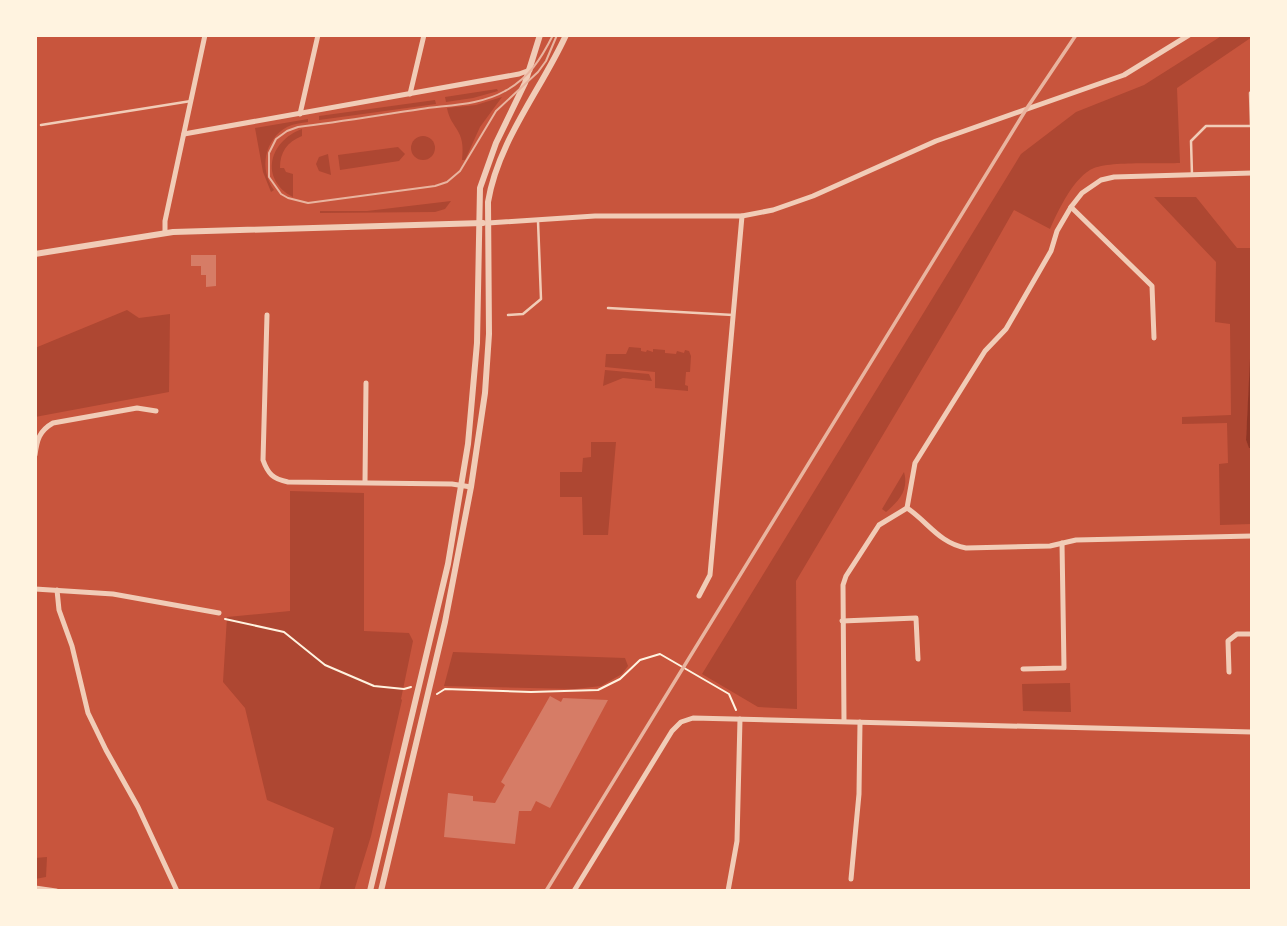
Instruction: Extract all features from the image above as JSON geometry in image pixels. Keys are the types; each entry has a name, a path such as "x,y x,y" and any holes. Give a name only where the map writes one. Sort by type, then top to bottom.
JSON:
{"street":[{"path":"165,233 165,221 205,35"},
{"path":"300,114 318,35"},
{"path":"410,94 424,35"},
{"path":"370,891 448,564 471,424 477,343 480,188 485,169 530,70 540,35"},
{"path":"381,891 445,622 471,487 485,393 489,334 488,202 505,148 566,35"},
{"path":"35,254 165,233 231,229 488,223 595,216 742,216 773,210 813,196 936,141 1124,75 1189,35"},
{"path":"184,134 530,70"},
{"path":"844,721 842,593 846,576 879,525 907,508 915,463 985,351 1006,328 1051,251 1056,231 1071,207 1082,194 1101,180 1114,177 1252,173"},
{"path":"1071,207 1152,286 1154,338"},
{"path":"699,596 710,575 742,216"},
{"path":"267,315 263,460 267,471 275,479 288,482 365,482 471,487"},
{"path":"365,482 366,383"},
{"path":"35,455 38,437 44,428 54,423 137,408 156,411"},
{"path":"907,508 922,519 936,535 959,546 1050,546 1076,540 1252,536"},
{"path":"1023,669 1064,668 1062,543"},
{"path":"35,589 113,594 219,613"},
{"path":"57,590 59,610 72,646 88,713 138,807 177,891"},
{"path":"842,621 916,618 918,659"},
{"path":"1229,671 1228,640 1237,634 1252,634"},
{"path":"574,891 673,732 681,722 693,718 1252,732"},
{"path":"728,891 737,841 740,719"},
{"path":"851,879 859,794 860,722"},
{"path":"35,888 56,891"}],"lane":[{"path":"1192,175 1191,141 1206,126 1251,125 1252,91"},
{"path":"41,125 191,101"},
{"path":"508,315 523,314 541,299 538,221"},
{"path":"608,308 733,315"}],"path":[{"path":"219,613 225,618 284,632 325,664 374,687 418,689"},
{"path":"428,692 437,694 446,689 531,692 598,690 620,679 640,660 660,654 729,694 740,719"}],"shaded area":[{"path":"1223,35 1252,37 1177,88 1180,163 1123,164 1094,168 1073,186 1050,229 1014,210 796,581 797,709 758,707 702,674 1021,154 1076,112 1144,85"},
{"path":"498,91 473,98 446,102 445,97"},
{"path":"502,97 480,127 465,160 462,160 462,141 447,108 476,105"},
{"path":"435,100 436,104 319,120 319,116"},
{"path":"308,119 308,122 289,126 273,139 265,164 269,182 274,190 271,192 263,172 255,128"},
{"path":"302,129 302,136 285,148 280,162 280,168 293,174 293,197 275,180 272,161 282,142"},
{"path":"423,136 432,139 435,148 432,157 423,160 414,157 411,148 414,139"},
{"path":"398,147 405,154 399,161 340,170 338,155"},
{"path":"328,154 331,175 319,171 316,164 319,157"},
{"path":"1154,197 1196,197 1237,248 1252,248 1251,351 1246,440 1252,448 1252,524 1220,525 1219,464 1228,463 1227,423 1182,424 1182,417 1231,415 1230,324 1215,322 1216,262"},
{"path":"451,201 445,209 435,212 320,213 367,211"},
{"path":"127,310 139,318 170,314 169,392 35,417 35,348"},
{"path":"1252,319 1252,448 1249,448 1246,440"},
{"path":"629,347 641,348 641,351 646,352 653,352 653,349 676,354 677,351 689,351 690,372 686,372 685,385 688,386 688,391 655,388 655,372 605,367 606,354 626,354"},
{"path":"605,370 649,374 652,381 623,378 603,386"},
{"path":"591,442 616,442 608,535 583,535 582,497 560,497 560,472 582,472 583,458 591,457"},
{"path":"904,472 902,495 886,512 882,509"},
{"path":"290,491 364,493 364,631 409,633 413,641 371,836 354,891 319,891 334,828 267,800 245,708 223,682 227,617 290,611"},
{"path":"453,652 625,658 628,666 622,674 601,686 575,689 444,686"},
{"path":"1070,683 1071,712 1023,711 1022,684"},
{"path":"47,857 46,877 35,879 35,858"}],"building":[{"path":"191,255 216,255 216,286 206,287 206,275 201,275 201,266 191,266"},
{"path":"550,696 561,702 563,698 608,700 550,808 536,801 531,811 519,811 515,844 444,837 448,793 473,796 473,801 495,803 505,785 501,782"}],"tram line":[{"path":"553,35 528,74 496,96 464,104 298,127 287,131 276,139 269,153 269,177 281,194 308,203 435,186 447,182 460,171 496,111 538,72 557,35"}],"railway":[{"path":"546,891 1027,108 1076,35"}]}
